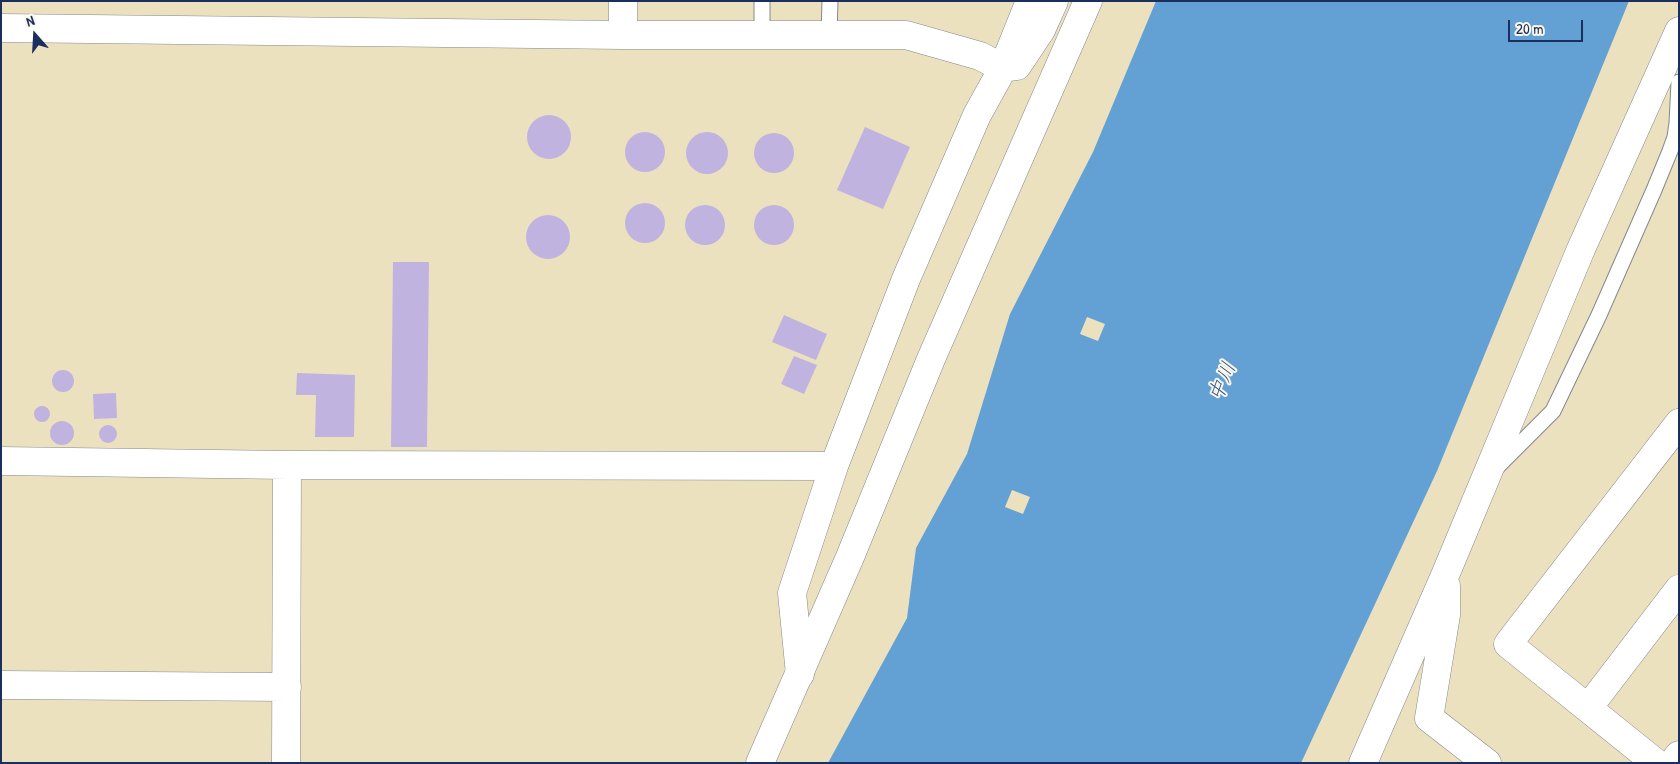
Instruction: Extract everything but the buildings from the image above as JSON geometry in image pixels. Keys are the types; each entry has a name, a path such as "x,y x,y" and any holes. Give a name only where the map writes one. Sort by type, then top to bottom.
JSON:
{"street":[{"path":"623,1 623,35"},
{"path":"800,674 792,593 834,466 906,279 977,115 1003,68 1030,1"},
{"path":"1,28 623,35 906,35 980,56 1003,68 1017,66 1041,30 1054,1"},
{"path":"760,763 800,674 935,350 1088,1"},
{"path":"1363,763 1446,573 1581,248 1676,49"},
{"path":"1656,763 1508,644 1679,422"},
{"path":"1,461 834,466"},
{"path":"286,763 287,464"},
{"path":"1446,573 1446,615 1430,718 1487,763"},
{"path":"1588,708 1679,589"},
{"path":"1,685 287,687"},
{"path":"1673,763 1679,755"}],"lane":[{"path":"762,1 762,35"},
{"path":"829,35 830,1"},
{"path":"1485,478 1553,411 1607,297 1670,151 1677,122 1679,82"}],"water":[{"name":"中川","path":"1156,1 1629,1 1437,471 1301,763 828,763 907,618 916,548 967,454 1010,314 1093,152"}],"pier":[{"path":"1087,317 1105,324 1098,341 1080,334"},
{"path":"1012,490 1030,497 1023,514 1005,507"}]}
